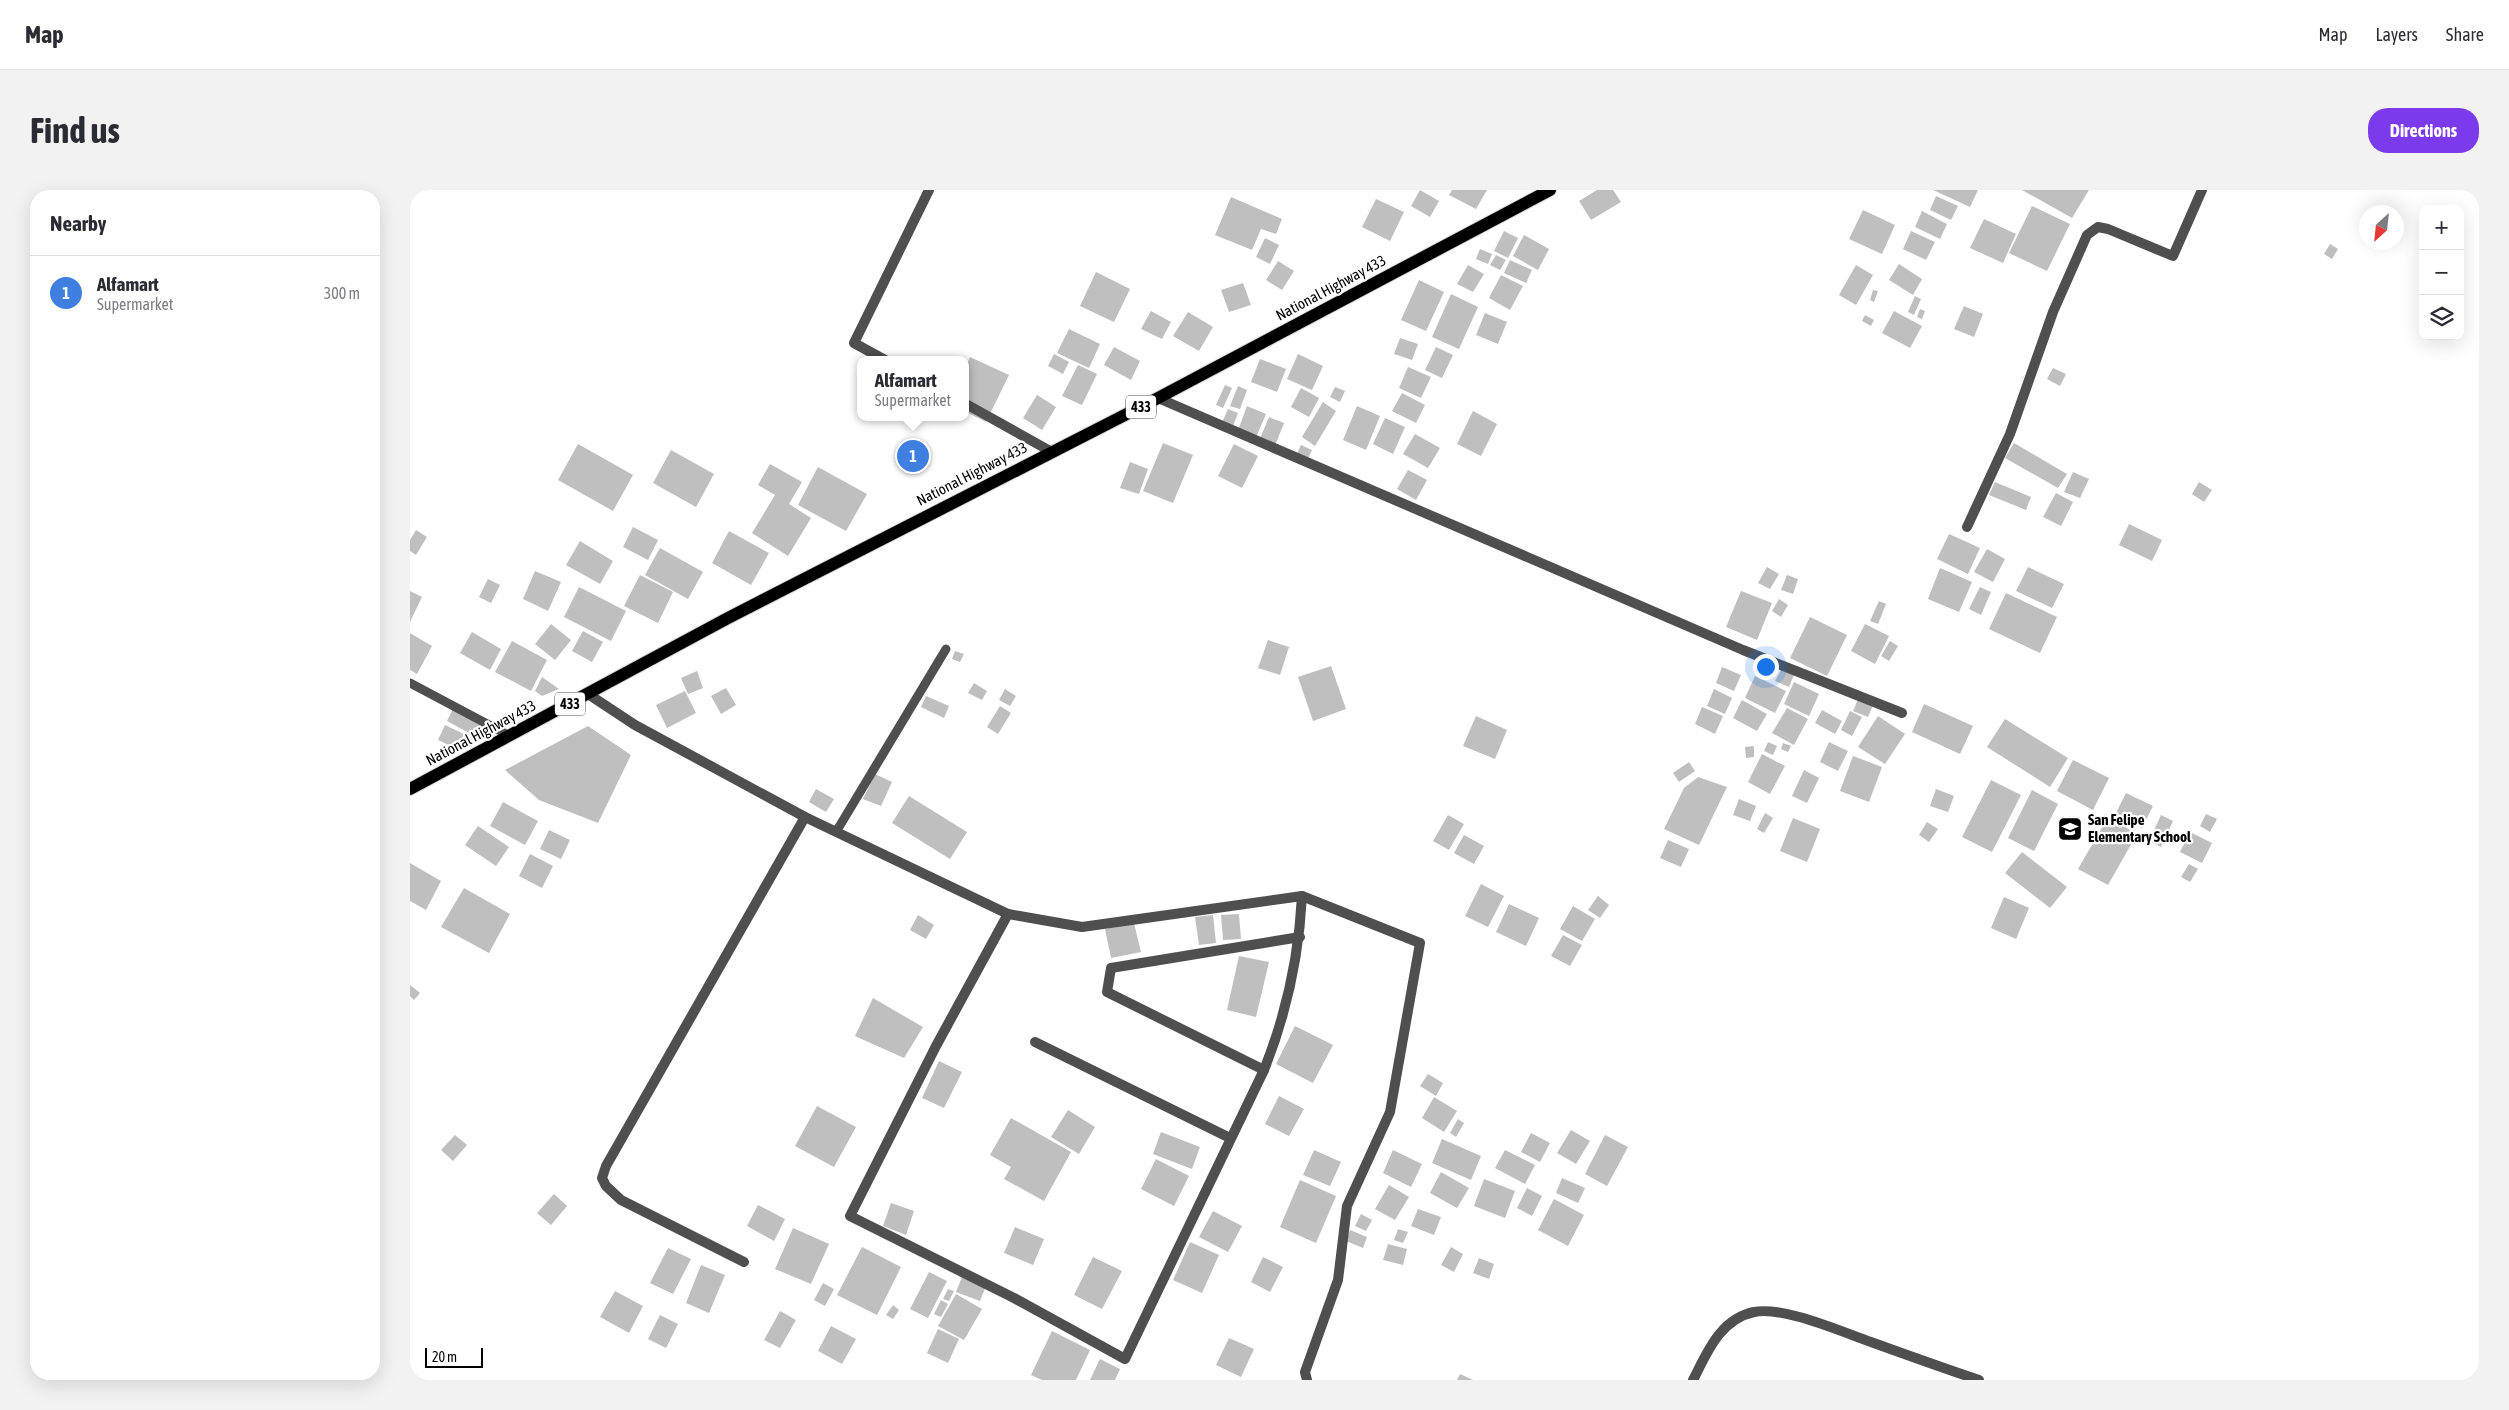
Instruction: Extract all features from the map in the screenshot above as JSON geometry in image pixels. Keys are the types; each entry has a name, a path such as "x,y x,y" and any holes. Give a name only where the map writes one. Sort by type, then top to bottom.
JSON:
{"main road":[{"name":"National Highway 433","path":"410,789 728,618 1158,398 1550,190"}],"street":[{"path":"878,356 854,343 929,190"},
{"path":"1967,527 2010,434 2053,312 2088,235 2098,227 2108,229 2173,256 2202,190"},
{"path":"1158,398 1743,650 1902,713"},
{"path":"969,406 1052,452"},
{"path":"588,694 635,725 805,817 1008,914 1082,927 1302,896 1420,943 1390,1112 1347,1206 1338,1280 1306,1372 1307,1380"},
{"path":"744,1262 621,1200 606,1186 602,1178 606,1166 805,817"},
{"path":"1008,914 936,1046 850,1216 1014,1298 1125,1359 1264,1070 1278,1036 1300,937 1302,896"},
{"path":"1264,1070 1107,992 1111,968 1300,937"},
{"path":"1034,1042 1230,1138"},
{"path":"1693,1380 1716,1336 1736,1320 1754,1312 1782,1313 1813,1322 1979,1380"}],"lane":[{"path":"836,832 946,649"},
{"path":"410,683 510,736"}],"building":[{"path":"1420,190 1439,201 1430,217 1411,206"},
{"path":"1452,190 1487,190 1476,209 1449,195"},
{"path":"1597,190 1613,190 1621,202 1591,220 1579,201"},
{"path":"1933,190 1978,190 1970,207"},
{"path":"2022,190 2089,190 2072,218"},
{"path":"1936,196 1958,206 1951,220 1930,210"},
{"path":"1231,197 1282,219 1276,234 1261,229 1252,250 1215,235"},
{"path":"1376,199 1404,212 1390,241 1362,227"},
{"path":"2032,206 2070,224 2047,271 2009,253"},
{"path":"1863,210 1895,225 1882,254 1849,239"},
{"path":"1922,211 1947,224 1940,239 1915,227"},
{"path":"1984,219 2016,234 2003,263 1970,248"},
{"path":"1504,231 1518,238 1508,258 1494,251"},
{"path":"1911,231 1935,242 1926,260 1903,249"},
{"path":"1524,235 1549,249 1538,270 1513,256"},
{"path":"1265,238 1279,245 1270,264 1256,257"},
{"path":"2330,244 2338,249 2332,259 2324,254"},
{"path":"1480,249 1492,254 1488,264 1476,259"},
{"path":"1496,255 1506,260 1500,270 1490,265"},
{"path":"1510,260 1532,270 1526,283 1504,273"},
{"path":"1278,261 1294,271 1282,290 1266,280"},
{"path":"1899,264 1922,279 1913,295 1889,280"},
{"path":"1468,265 1484,274 1473,292 1457,284"},
{"path":"1856,265 1873,275 1856,305 1839,295"},
{"path":"1096,272 1130,289 1114,322 1080,306"},
{"path":"1501,275 1523,286 1510,310 1489,298"},
{"path":"1419,280 1444,292 1426,331 1401,320"},
{"path":"1243,283 1251,305 1229,312 1221,290"},
{"path":"1873,290 1878,291 1874,302 1870,300"},
{"path":"1451,294 1478,307 1459,349 1432,337"},
{"path":"1915,296 1921,299 1914,315 1908,312"},
{"path":"1964,306 1983,314 1974,337 1954,329"},
{"path":"1920,309 1925,311 1922,319 1917,317"},
{"path":"1151,311 1171,322 1162,339 1141,329"},
{"path":"1894,311 1922,326 1910,348 1882,333"},
{"path":"1188,312 1213,327 1199,351 1173,336"},
{"path":"1485,313 1507,322 1498,344 1476,335"},
{"path":"1865,315 1874,320 1871,326 1862,321"},
{"path":"1069,329 1100,344 1089,368 1057,353"},
{"path":"1400,338 1418,344 1412,360 1394,354"},
{"path":"1114,347 1140,361 1131,380 1104,365"},
{"path":"1436,347 1453,355 1442,378 1425,370"},
{"path":"1054,354 1069,362 1063,374 1048,366"},
{"path":"1298,354 1323,366 1312,390 1287,379"},
{"path":"970,357 1009,375 986,422 969,414"},
{"path":"1260,359 1286,369 1277,392 1251,382"},
{"path":"1078,365 1097,374 1082,405 1062,396"},
{"path":"1408,367 1431,377 1421,398 1399,388"},
{"path":"2053,368 2066,374 2060,386 2047,379"},
{"path":"1225,385 1232,388 1223,408 1216,405"},
{"path":"1238,386 1247,390 1240,409 1230,406"},
{"path":"1335,387 1345,391 1340,402 1330,397"},
{"path":"1301,388 1319,398 1309,417 1291,407"},
{"path":"1402,393 1425,405 1416,423 1392,411"},
{"path":"1037,395 1056,407 1042,430 1023,418"},
{"path":"1323,402 1336,411 1315,446 1302,437"},
{"path":"1247,406 1266,414 1255,440 1237,433"},
{"path":"1357,406 1380,416 1366,450 1343,440"},
{"path":"1228,409 1238,413 1232,429 1221,425"},
{"path":"1473,411 1497,424 1481,456 1457,444"},
{"path":"1269,417 1284,423 1274,448 1259,441"},
{"path":"1385,418 1405,427 1393,454 1373,444"},
{"path":"1415,434 1440,448 1428,468 1403,454"},
{"path":"1163,443 1193,455 1173,503 1143,491"},
{"path":"2014,443 2067,474 2058,488 2005,458"},
{"path":"578,444 633,475 613,511 558,480"},
{"path":"1234,444 1258,456 1242,488 1218,476"},
{"path":"1301,445 1312,450 1305,465 1294,460"},
{"path":"671,450 714,474 696,507 653,483"},
{"path":"1130,462 1148,469 1139,494 1120,488"},
{"path":"770,464 802,482 789,504 811,518 788,556 752,533 775,495 758,485"},
{"path":"818,467 867,494 846,531 798,505"},
{"path":"1408,470 1427,480 1416,500 1397,489"},
{"path":"2073,472 2089,479 2080,498 2064,492"},
{"path":"1995,482 2031,497 2026,510 1989,495"},
{"path":"2199,482 2212,490 2204,502 2192,494"},
{"path":"2056,493 2073,502 2061,526 2043,517"},
{"path":"2129,524 2162,540 2152,561 2119,545"},
{"path":"633,527 658,540 648,560 623,547"},
{"path":"416,530 427,537 416,555 410,551 410,540"},
{"path":"729,531 769,553 751,585 712,563"},
{"path":"1949,534 1980,548 1968,574 1937,559"},
{"path":"580,541 613,561 600,584 566,565"},
{"path":"660,548 703,572 688,599 645,575"},
{"path":"1987,549 2005,559 1993,582 1974,572"},
{"path":"1767,567 1779,574 1770,589 1758,583"},
{"path":"2028,567 2064,584 2052,608 2016,591"},
{"path":"1940,568 1972,582 1959,612 1928,599"},
{"path":"535,571 561,582 548,611 523,599"},
{"path":"640,575 673,592 658,623 624,606"},
{"path":"1787,575 1798,579 1793,594 1781,590"},
{"path":"488,579 500,585 491,603 479,597"},
{"path":"579,587 626,611 611,641 564,617"},
{"path":"1980,587 1991,592 1981,615 1969,609"},
{"path":"410,591 422,597 410,622"},
{"path":"1741,591 1772,603 1757,640 1726,627"},
{"path":"2006,593 2057,617 2040,653 1989,629"},
{"path":"1779,599 1788,605 1781,617 1772,611"},
{"path":"1879,601 1886,604 1878,624 1870,621"},
{"path":"1810,617 1847,635 1827,676 1790,658"},
{"path":"551,624 571,640 555,660 535,644"},
{"path":"1865,624 1889,636 1875,664 1851,651"},
{"path":"583,631 603,642 592,662 572,651"},
{"path":"472,632 501,649 490,670 460,653"},
{"path":"410,633 432,646 417,674 410,670"},
{"path":"1268,640 1289,647 1280,675 1258,668"},
{"path":"512,641 547,660 531,691 495,672"},
{"path":"1890,641 1898,646 1889,661 1881,656"},
{"path":"955,651 964,654 960,662 952,659"},
{"path":"1331,666 1346,709 1313,721 1298,677"},
{"path":"1722,667 1741,675 1734,691 1716,683"},
{"path":"1781,670 1794,675 1789,687 1775,681"},
{"path":"697,671 703,688 688,694 681,678"},
{"path":"1755,676 1786,691 1775,713 1745,698"},
{"path":"542,677 559,689 542,696 535,691"},
{"path":"1794,682 1819,694 1809,716 1784,704"},
{"path":"974,683 987,691 982,700 968,693"},
{"path":"726,688 736,705 721,714 711,696"},
{"path":"1005,689 1016,696 1010,706 999,700"},
{"path":"1714,689 1732,698 1725,714 1707,706"},
{"path":"685,691 696,713 667,728 656,705"},
{"path":"926,696 949,706 944,718 921,707"},
{"path":"1858,699 1873,705 1868,717 1853,711"},
{"path":"1742,700 1767,714 1757,731 1733,718"},
{"path":"456,703 490,721 480,739 447,721"},
{"path":"1924,704 1973,726 1960,754 1912,732"},
{"path":"1000,706 1011,713 998,734 987,727"},
{"path":"1702,707 1723,716 1715,734 1695,724"},
{"path":"1787,708 1808,719 1794,745 1772,733"},
{"path":"1822,710 1842,721 1835,734 1815,723"},
{"path":"1850,711 1862,717 1852,736 1841,730"},
{"path":"1476,716 1507,730 1495,759 1463,746"},
{"path":"1878,716 1905,734 1885,764 1858,747"},
{"path":"2005,719 2068,758 2050,787 1987,747"},
{"path":"445,725 464,734 457,749 438,740"},
{"path":"588,726 631,755 598,823 539,800 505,770"},
{"path":"1768,742 1777,746 1773,755 1764,751"},
{"path":"1829,742 1848,751 1838,771 1820,762"},
{"path":"1783,743 1791,746 1788,752 1781,749"},
{"path":"1754,746 1754,757 1746,758 1745,747"},
{"path":"1762,754 1785,766 1770,794 1748,782"},
{"path":"1853,756 1882,767 1869,802 1840,791"},
{"path":"2073,760 2109,778 2093,810 2057,791"},
{"path":"1689,762 1695,771 1679,782 1673,773"},
{"path":"1804,770 1819,778 1807,803 1792,796"},
{"path":"875,774 892,782 881,806 863,799"},
{"path":"1698,777 1727,787 1699,845 1664,829 1684,788"},
{"path":"1991,780 2021,795 1992,852 1962,837"},
{"path":"816,789 834,799 826,812 809,802"},
{"path":"1936,789 1954,796 1948,812 1930,806"},
{"path":"2032,790 2058,804 2034,851 2008,838"},
{"path":"2126,793 2153,806 2142,828 2115,815"},
{"path":"909,796 967,832 950,859 892,823"},
{"path":"1739,799 1756,806 1750,821 1733,815"},
{"path":"503,802 538,821 525,845 490,826"},
{"path":"1765,813 1773,818 1764,833 1757,829"},
{"path":"2206,814 2217,819 2210,832 2200,826"},
{"path":"1448,815 1464,824 1449,850 1433,841"},
{"path":"2161,815 2173,821 2161,847 2149,841"},
{"path":"2108,817 2137,834 2108,885 2078,869"},
{"path":"1793,818 1820,829 1807,862 1780,851"},
{"path":"1927,822 1938,829 1929,842 1919,835"},
{"path":"478,826 509,847 496,866 465,845"},
{"path":"549,830 570,840 561,859 540,849"},
{"path":"2190,832 2212,843 2202,863 2180,852"},
{"path":"1464,835 1484,846 1474,864 1454,853"},
{"path":"1668,840 1689,849 1681,867 1660,858"},
{"path":"2022,852 2067,887 2050,908 2005,873"},
{"path":"530,854 553,866 542,888 519,876"},
{"path":"410,863 441,881 426,910 410,901"},
{"path":"2189,864 2198,869 2190,882 2181,877"},
{"path":"1481,884 1504,896 1488,927 1465,916"},
{"path":"464,888 510,914 489,953 441,927"},
{"path":"1598,896 1609,905 1600,918 1588,910"},
{"path":"2004,897 2029,908 2016,939 1991,928"},
{"path":"1509,904 1539,918 1526,946 1496,932"},
{"path":"1573,906 1595,919 1582,941 1560,929"},
{"path":"1239,914 1241,939 1223,940 1221,915"},
{"path":"918,915 934,925 926,939 910,930"},
{"path":"1213,915 1216,943 1199,945 1195,917"},
{"path":"1134,923 1141,952 1111,958 1105,929"},
{"path":"1563,935 1582,945 1570,966 1551,956"},
{"path":"1239,956 1269,962 1256,1017 1227,1010"},
{"path":"410,985 420,993 414,1000 410,996"},
{"path":"873,998 923,1027 904,1058 855,1036"},
{"path":"1295,1026 1333,1045 1313,1083 1276,1064"},
{"path":"939,1061 962,1072 944,1108 922,1098"},
{"path":"1428,1074 1443,1083 1436,1096 1420,1086"},
{"path":"1279,1096 1304,1109 1289,1136 1265,1124"},
{"path":"1434,1097 1457,1111 1444,1132 1422,1118"},
{"path":"817,1106 856,1127 834,1167 795,1146"},
{"path":"1068,1110 1095,1127 1079,1154 1051,1137"},
{"path":"1011,1118 1071,1152 1044,1201 1004,1179 1011,1167 990,1155"},
{"path":"1458,1119 1464,1123 1456,1137 1450,1133"},
{"path":"1571,1130 1590,1141 1576,1164 1557,1153"},
{"path":"1161,1132 1200,1147 1192,1169 1153,1154"},
{"path":"1531,1133 1550,1143 1540,1162 1521,1152"},
{"path":"455,1135 467,1145 453,1161 441,1150"},
{"path":"1605,1135 1628,1147 1607,1186 1585,1174"},
{"path":"1442,1139 1481,1156 1471,1180 1432,1163"},
{"path":"1314,1150 1341,1162 1330,1186 1303,1175"},
{"path":"1393,1150 1422,1164 1411,1187 1383,1173"},
{"path":"1505,1150 1535,1165 1525,1184 1495,1168"},
{"path":"1156,1159 1189,1176 1174,1206 1141,1189"},
{"path":"1441,1172 1469,1188 1457,1208 1430,1193"},
{"path":"1562,1178 1585,1188 1578,1203 1556,1193"},
{"path":"1484,1179 1515,1191 1505,1218 1474,1206"},
{"path":"1300,1180 1336,1196 1316,1243 1280,1227"},
{"path":"1389,1185 1409,1197 1395,1220 1375,1209"},
{"path":"1527,1188 1542,1196 1532,1216 1517,1208"},
{"path":"554,1194 567,1206 551,1225 537,1213"},
{"path":"1554,1199 1584,1215 1568,1246 1538,1230"},
{"path":"891,1203 914,1211 906,1235 883,1226"},
{"path":"758,1205 785,1219 774,1241 747,1226"},
{"path":"1418,1209 1441,1217 1434,1235 1411,1226"},
{"path":"1213,1211 1242,1226 1228,1252 1199,1237"},
{"path":"1361,1214 1372,1220 1366,1231 1355,1226"},
{"path":"1015,1227 1044,1239 1033,1265 1004,1253"},
{"path":"793,1228 829,1244 811,1284 775,1269"},
{"path":"1398,1229 1408,1232 1403,1243 1394,1240"},
{"path":"1350,1230 1367,1237 1363,1248 1346,1241"},
{"path":"1190,1242 1219,1255 1202,1293 1173,1280"},
{"path":"1388,1244 1407,1249 1403,1265 1383,1260"},
{"path":"862,1247 901,1267 877,1315 837,1295"},
{"path":"1451,1247 1463,1254 1454,1272 1441,1265"},
{"path":"668,1248 691,1259 673,1294 650,1283"},
{"path":"1093,1257 1122,1271 1102,1309 1074,1295"},
{"path":"1263,1257 1283,1267 1270,1292 1251,1282"},
{"path":"1479,1258 1494,1264 1489,1279 1473,1273"},
{"path":"701,1265 725,1275 709,1313 686,1303"},
{"path":"929,1272 947,1281 928,1318 910,1309"},
{"path":"962,1277 986,1286 980,1301 956,1292"},
{"path":"823,1283 834,1289 825,1306 814,1300"},
{"path":"948,1289 954,1291 949,1301 943,1299"},
{"path":"615,1291 643,1306 629,1333 600,1317"},
{"path":"956,1294 982,1309 964,1340 938,1326"},
{"path":"941,1300 948,1304 941,1317 934,1314"},
{"path":"893,1305 899,1310 893,1319 886,1315"},
{"path":"780,1311 796,1320 780,1348 764,1340"},
{"path":"660,1315 678,1324 666,1348 648,1339"},
{"path":"831,1326 856,1339 842,1364 818,1351"},
{"path":"938,1329 959,1339 948,1363 927,1353"},
{"path":"1052,1331 1090,1350 1076,1380 1042,1380 1031,1375"},
{"path":"1229,1338 1254,1349 1241,1377 1216,1365"},
{"path":"1100,1359 1120,1369 1115,1380 1090,1380"},
{"path":"1460,1374 1473,1380 1457,1380"}],"place":[{"name":"Alfamart","path":"913,456"},
{"name":"San Felipe Elementary School","path":"2070,829"}]}
